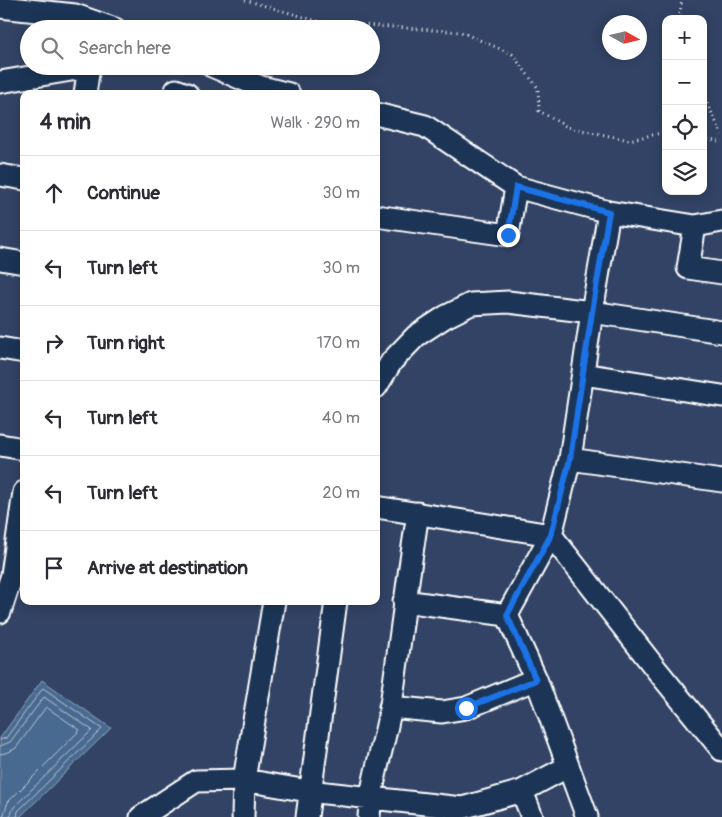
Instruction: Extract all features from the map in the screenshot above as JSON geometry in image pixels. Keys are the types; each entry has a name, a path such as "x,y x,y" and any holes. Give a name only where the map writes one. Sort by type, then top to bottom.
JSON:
{"street":[{"path":"0,7 75,15 89,20"},
{"path":"0,82 42,75"},
{"path":"86,90 88,75"},
{"path":"233,75 274,90"},
{"path":"380,115 425,126 516,187 609,212 695,226 722,221"},
{"path":"0,175 20,178"},
{"path":"380,217 508,235 516,187"},
{"path":"507,615 551,535 570,459 609,212"},
{"path":"695,226 688,268 722,272"},
{"path":"0,260 20,262"},
{"path":"380,380 392,361 416,336 444,317 471,304 508,302 592,312 722,332"},
{"path":"0,348 20,351"},
{"path":"583,374 722,396"},
{"path":"0,444 20,448"},
{"path":"570,459 722,481"},
{"path":"380,508 551,535 722,750"},
{"path":"0,612 12,576 13,541 20,510"},
{"path":"370,808 390,707 418,513"},
{"path":"404,601 507,615"},
{"path":"242,817 244,780 273,605"},
{"path":"306,817 308,791 335,605"},
{"path":"507,615 536,680 587,817"},
{"path":"390,707 442,712 466,708 536,680"},
{"path":"143,816 196,781 244,780 308,791 370,808 462,813 522,791 567,767"},
{"path":"522,791 532,817"}],"path":[{"path":"244,0 314,20"},
{"path":"679,15 682,0"},
{"path":"380,26 461,32 512,54 538,88 539,111 567,127 629,140 662,133"},
{"path":"707,103 722,135"},
{"path":"707,139 722,143"}],"water":[{"path":"42,680 111,728 20,817 0,817 0,738"}],"route":[{"path":"466,708 536,680 507,615 551,535 570,459 609,212 516,187 508,235"}]}
